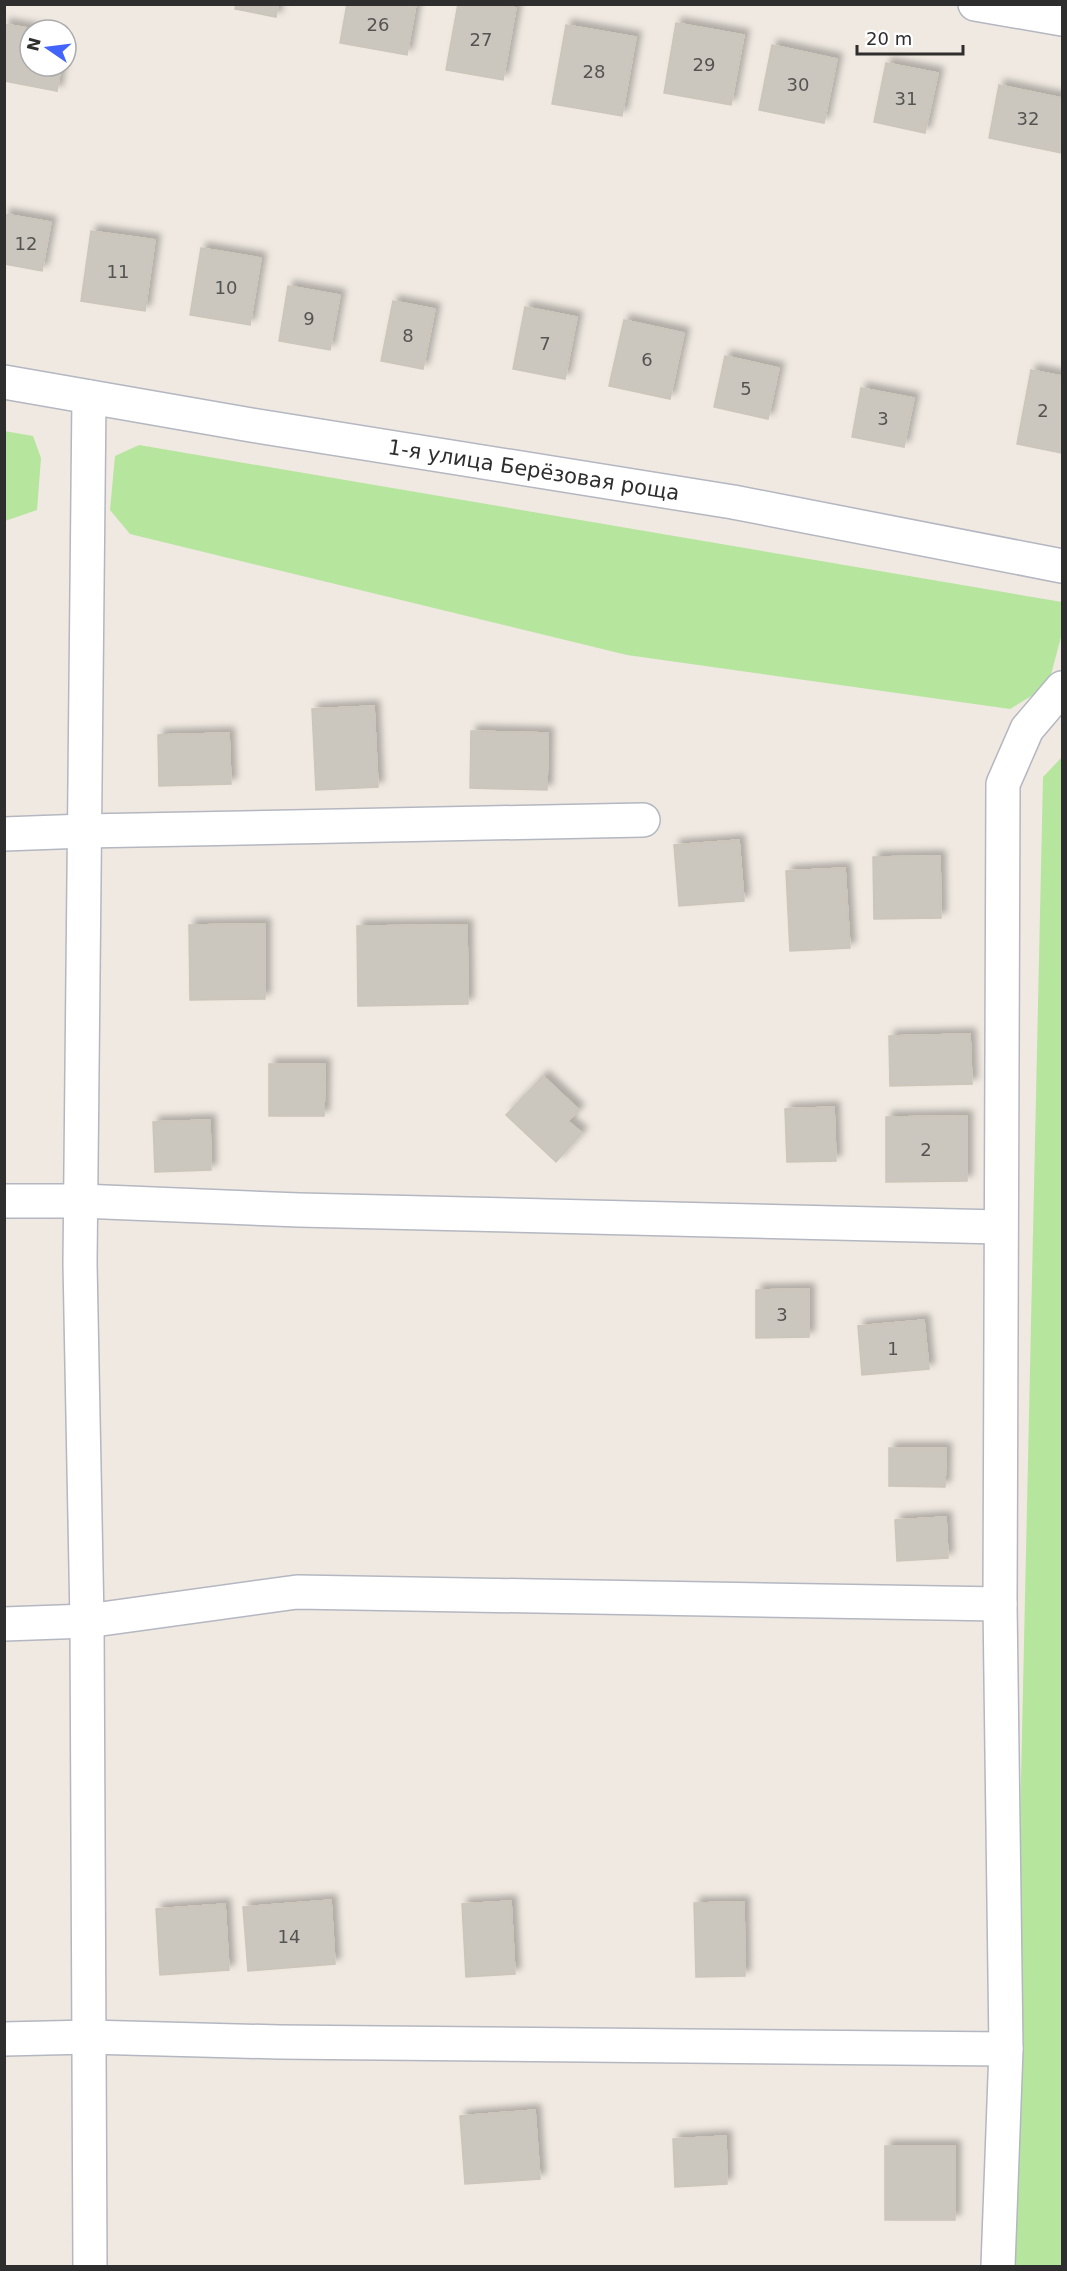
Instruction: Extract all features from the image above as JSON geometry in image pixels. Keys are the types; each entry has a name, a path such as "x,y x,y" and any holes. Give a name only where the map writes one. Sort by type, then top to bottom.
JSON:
{"street":[{"path":"975,4 1010,8 1062,19"},
{"name":"1-я улица Берёзовая роща","path":"4,382 732,502 1062,566"},
{"path":"89,397 80,1275 87,1622 90,2266"},
{"path":"998,2266 1006,2049 1000,1604 1003,784 1028,729 1062,688"},
{"path":"4,834 643,820"},
{"path":"4,1201 81,1201 299,1210 1000,1227"},
{"path":"4,1624 87,1622 297,1592 1000,1604"},
{"path":"4,2039 89,2037 279,2042 1006,2049"}],"green space":[{"path":"4,431 33,436 41,458 37,510 5,521"},
{"path":"139,445 1062,602 1061,637 1048,686 1010,709 627,655 130,534 110,510 115,456"},
{"path":"1062,757 1062,2266 1008,2266 1016,2008 1043,777"}],"building":[{"path":"236,4 278,4 276,17 235,9"},
{"path":"347,4 416,4 407,55 340,43"},
{"path":"458,4 498,4 516,8 503,80 446,70"},
{"path":"676,23 744,35 731,105 664,93"},
{"path":"4,24 18,26 18,78 59,78 57,91 4,81"},
{"path":"566,25 636,37 622,116 552,104"},
{"path":"772,45 837,59 824,123 759,110"},
{"path":"886,63 938,73 925,133 874,122"},
{"path":"999,85 1062,98 1062,153 989,138"},
{"path":"4,214 51,222 42,271 4,264"},
{"path":"91,231 155,240 145,311 81,301"},
{"path":"201,248 261,258 250,325 190,315"},
{"path":"288,286 340,295 330,350 279,341"},
{"path":"393,301 435,309 423,369 381,361"},
{"path":"525,307 577,317 565,379 513,369"},
{"path":"624,320 684,333 670,399 609,386"},
{"path":"725,356 779,368 768,419 714,407"},
{"path":"1031,370 1062,376 1062,453 1017,444"},
{"path":"861,388 914,398 904,447 852,437"},
{"path":"374,706 378,787 316,790 312,709"},
{"path":"471,731 548,733 547,790 470,788"},
{"path":"229,733 231,784 159,786 158,735"},
{"path":"739,840 744,901 679,906 674,845"},
{"path":"940,856 941,918 874,919 873,857"},
{"path":"845,868 850,948 790,951 786,871"},
{"path":"265,924 265,999 190,1000 189,925"},
{"path":"467,925 468,1004 358,1006 357,926"},
{"path":"970,1034 972,1084 890,1086 889,1036"},
{"path":"269,1064 325,1064 324,1116 269,1116"},
{"path":"543,1076 579,1110 568,1121 582,1133 556,1162 506,1115"},
{"path":"834,1107 836,1161 787,1162 785,1109"},
{"path":"967,1116 967,1181 886,1182 886,1117"},
{"path":"210,1120 211,1170 155,1172 153,1122"},
{"path":"809,1289 809,1337 756,1338 756,1290"},
{"path":"924,1320 929,1369 862,1375 858,1326"},
{"path":"889,1448 946,1448 945,1487 889,1486"},
{"path":"946,1517 948,1558 897,1561 895,1520"},
{"path":"331,1900 335,1964 248,1971 243,1907"},
{"path":"511,1901 515,1974 466,1977 462,1904"},
{"path":"744,1902 745,1976 696,1977 694,1903"},
{"path":"225,1904 229,1970 160,1975 156,1909"},
{"path":"535,2110 540,2179 465,2184 460,2116"},
{"path":"726,2136 727,2184 675,2187 673,2139"},
{"path":"885,2146 955,2146 955,2220 885,2220"}]}
